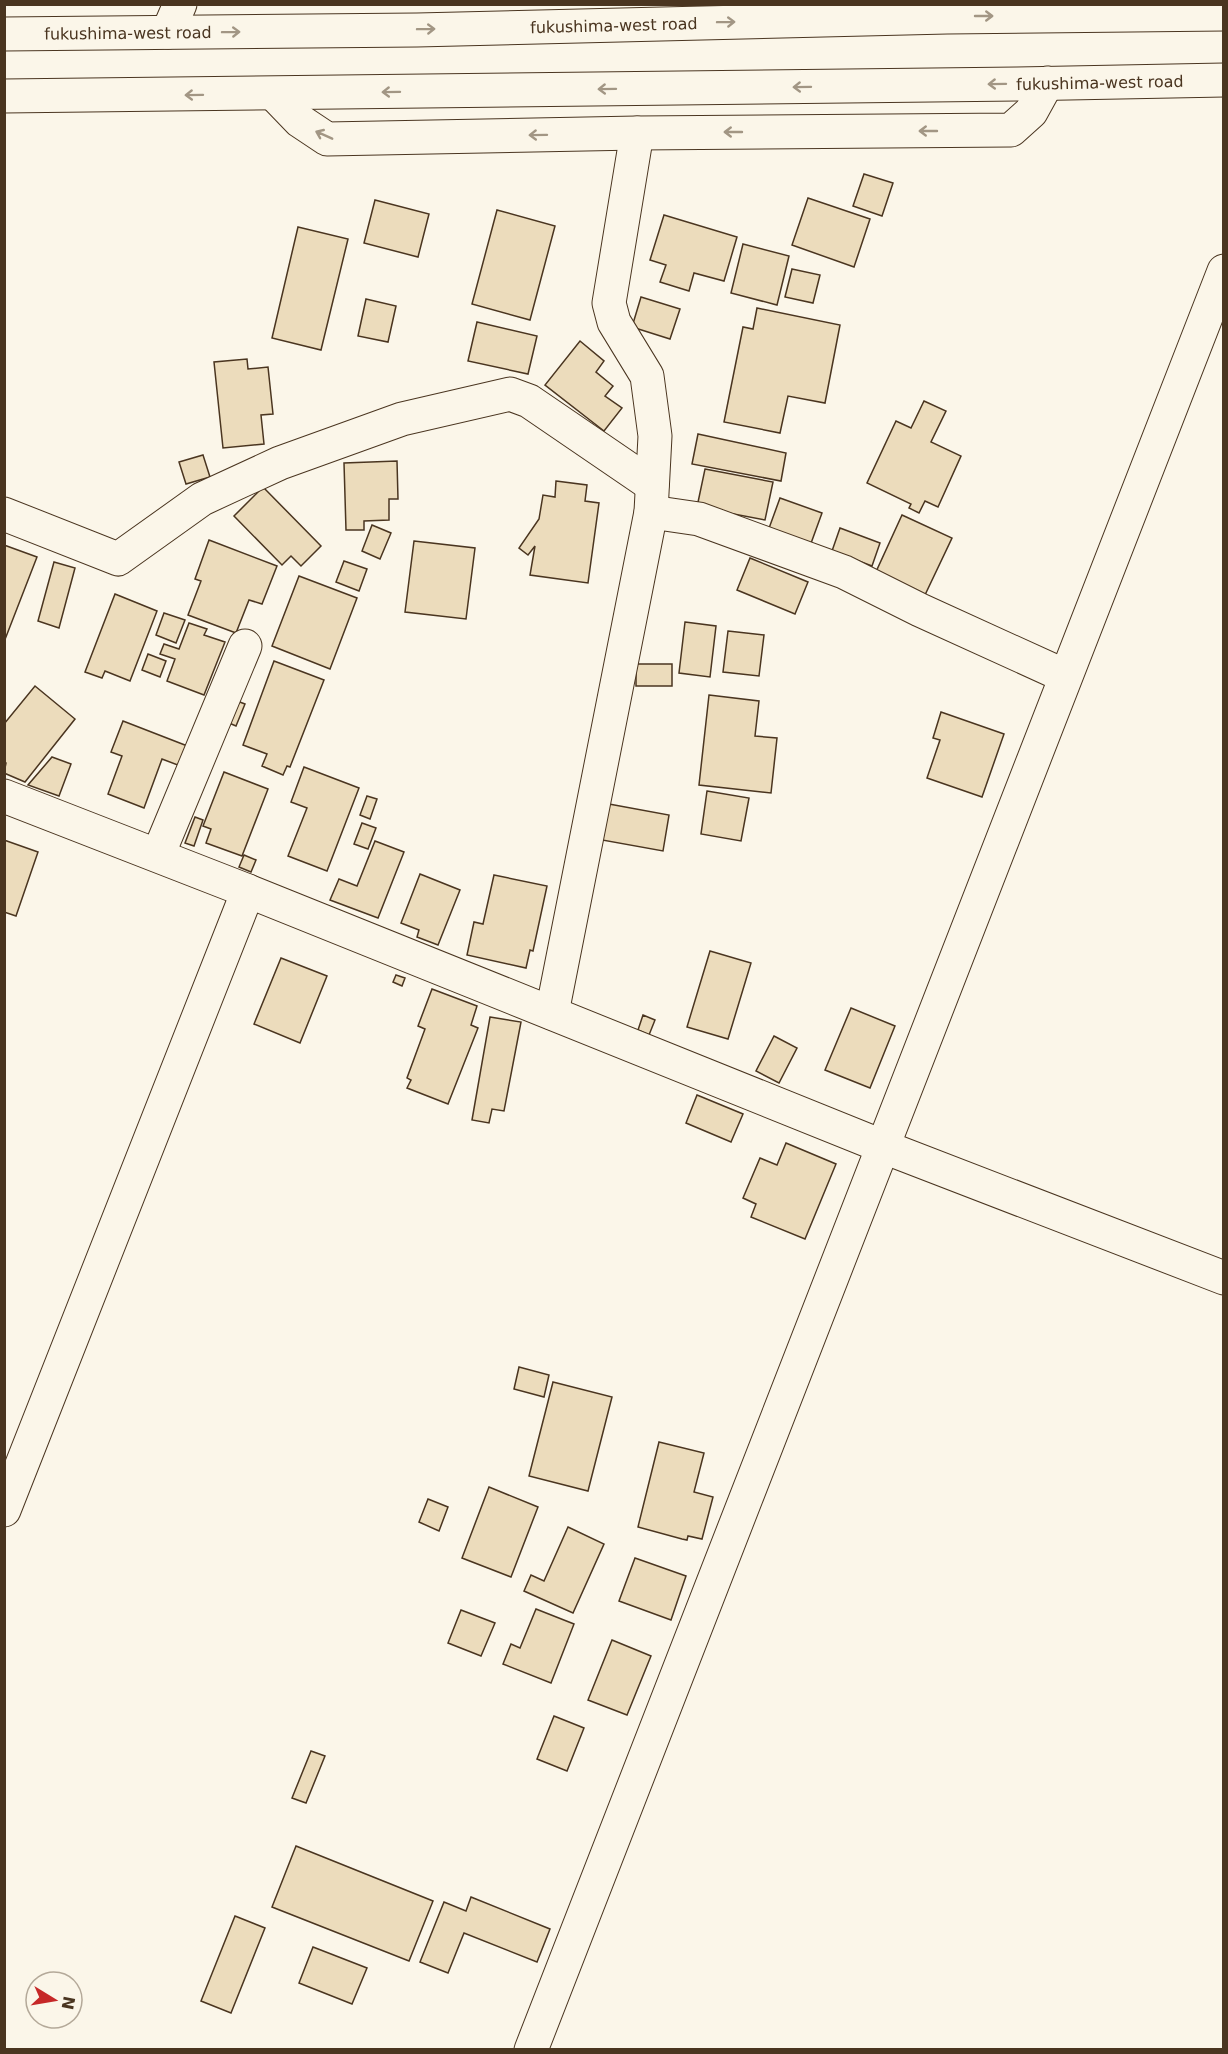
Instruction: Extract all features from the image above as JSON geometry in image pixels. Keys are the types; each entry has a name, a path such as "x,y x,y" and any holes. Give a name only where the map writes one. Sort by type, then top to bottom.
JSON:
{"main road":[{"name":"fukushima-west road","path":"4,34 174,18 417,30 943,10 1224,14"},
{"name":"fukushima-west road","path":"4,96 1224,80"},
{"path":"274,94 300,122 327,139 637,133 1011,130 1031,112 1047,83"},
{"path":"552,1013 652,498 655,436 647,376 614,322 609,303 637,133"},
{"path":"531,2049 1224,271"},
{"path":"4,514 118,559 202,499 280,463 402,418 510,394 529,401 652,498 699,519 844,572 931,615 1065,676"},
{"path":"158,855 245,646"},
{"path":"4,796 158,855 884,1147 1224,1278"},
{"path":"4,1510 248,891"}],"building":[{"path":"864,174 893,183 882,216 853,206"},
{"path":"808,198 870,219 854,267 792,245"},
{"path":"375,200 429,214 418,257 364,243"},
{"path":"497,210 555,226 530,320 472,304"},
{"path":"664,215 737,237 724,281 694,273 689,291 660,282 666,265 650,260"},
{"path":"298,227 348,239 321,350 272,338"},
{"path":"743,244 789,256 777,305 731,293"},
{"path":"792,269 820,275 813,303 785,297"},
{"path":"641,297 680,309 670,339 632,327"},
{"path":"366,299 396,306 388,342 358,336"},
{"path":"757,308 840,325 825,403 788,396 780,433 724,422 743,327 753,329"},
{"path":"477,322 537,336 528,374 468,361"},
{"path":"580,341 604,361 596,372 613,386 605,396 622,408 604,431 545,385"},
{"path":"247,359 248,369 268,367 273,414 261,415 264,444 223,448 214,362"},
{"path":"924,401 946,411 931,442 961,456 938,507 925,501 919,513 909,508 911,504 867,483 896,421 911,428"},
{"path":"698,434 786,453 781,481 692,464"},
{"path":"203,455 210,477 186,484 179,462"},
{"path":"397,461 398,499 389,499 389,520 364,521 364,530 346,530 344,463"},
{"path":"705,469 773,482 765,520 697,507"},
{"path":"556,481 587,485 585,501 599,503 588,583 530,575 535,546 528,555 519,548 539,519 543,495 555,497"},
{"path":"263,487 321,546 301,566 291,556 282,565 234,516"},
{"path":"780,498 822,513 810,546 768,531"},
{"path":"902,515 952,538 924,597 875,574"},
{"path":"372,525 391,533 380,559 362,551"},
{"path":"840,528 880,543 872,566 832,551"},
{"path":"209,540 277,566 262,604 249,600 236,633 188,615 201,581 195,579"},
{"path":"414,541 475,548 466,619 405,612"},
{"path":"4,545 37,557 4,642"},
{"path":"750,558 808,582 795,614 737,590"},
{"path":"344,561 367,569 359,591 336,582"},
{"path":"54,562 75,568 59,628 38,621"},
{"path":"299,576 357,598 330,669 272,646"},
{"path":"115,594 157,611 130,681 105,671 102,678 85,672"},
{"path":"164,613 185,620 176,643 156,635"},
{"path":"685,622 716,626 710,677 679,673"},
{"path":"189,623 207,629 204,635 225,642 204,695 167,681 175,659 160,654 164,644 179,649"},
{"path":"728,631 764,635 759,676 723,672"},
{"path":"148,654 166,661 160,677 142,670"},
{"path":"274,661 324,680 290,767 287,766 283,775 262,766 267,754 243,745"},
{"path":"636,664 672,664 672,686 636,686"},
{"path":"35,686 75,719 25,782 4,773 6,763 4,761 4,724"},
{"path":"709,695 759,701 755,736 777,738 771,793 699,785"},
{"path":"237,701 245,704 236,726 229,723"},
{"path":"941,712 1004,734 982,797 927,778 940,740 933,738"},
{"path":"123,721 190,747 183,767 162,759 144,808 108,794 122,756 111,752"},
{"path":"52,757 71,764 59,796 28,785"},
{"path":"304,767 359,788 327,871 288,856 307,808 291,802"},
{"path":"224,772 268,789 242,856 206,843 211,829 203,826"},
{"path":"707,791 749,798 741,841 701,834"},
{"path":"367,796 377,799 370,819 360,815"},
{"path":"609,804 669,815 663,851 602,840"},
{"path":"195,817 203,820 194,846 185,843"},
{"path":"362,823 376,828 368,849 354,844"},
{"path":"4,840 38,852 16,916 4,912"},
{"path":"375,841 404,852 378,918 330,900 339,879 357,886"},
{"path":"244,855 256,860 251,872 239,867"},
{"path":"420,874 460,890 438,945 417,937 419,930 401,923"},
{"path":"494,875 547,886 533,951 530,950 526,968 467,955 474,922 483,924"},
{"path":"710,951 751,963 728,1039 687,1027"},
{"path":"281,958 327,976 300,1043 254,1024"},
{"path":"396,975 405,978 402,986 393,982"},
{"path":"432,989 477,1006 471,1025 478,1028 448,1104 407,1088 411,1080 407,1078 425,1029 418,1026"},
{"path":"851,1008 895,1026 870,1088 825,1070"},
{"path":"643,1015 655,1020 649,1035 638,1030"},
{"path":"490,1017 521,1022 504,1111 492,1109 489,1123 472,1120"},
{"path":"774,1036 797,1048 779,1083 756,1071"},
{"path":"697,1095 743,1114 731,1142 686,1123"},
{"path":"786,1143 836,1164 805,1239 751,1217 756,1204 743,1198 760,1158 777,1165"},
{"path":"519,1367 549,1375 544,1397 514,1389"},
{"path":"553,1382 612,1397 588,1491 529,1476"},
{"path":"659,1442 704,1453 694,1492 713,1497 702,1539 688,1536 687,1540 638,1527"},
{"path":"489,1487 538,1507 511,1577 462,1558"},
{"path":"428,1499 448,1507 439,1531 419,1522"},
{"path":"568,1527 604,1544 573,1613 524,1591 531,1575 544,1581"},
{"path":"635,1558 686,1576 671,1620 619,1601"},
{"path":"536,1609 574,1624 551,1683 503,1664 511,1644 520,1648"},
{"path":"461,1610 495,1623 481,1656 448,1643"},
{"path":"612,1640 651,1656 627,1715 588,1700"},
{"path":"554,1716 584,1728 567,1771 537,1759"},
{"path":"311,1751 325,1756 306,1803 292,1798"},
{"path":"296,1846 433,1901 409,1961 272,1907"},
{"path":"471,1897 550,1929 537,1962 464,1933 448,1973 420,1962 444,1902 466,1911"},
{"path":"235,1916 265,1928 231,2013 201,2001"},
{"path":"313,1947 367,1968 352,2004 299,1983"}]}
